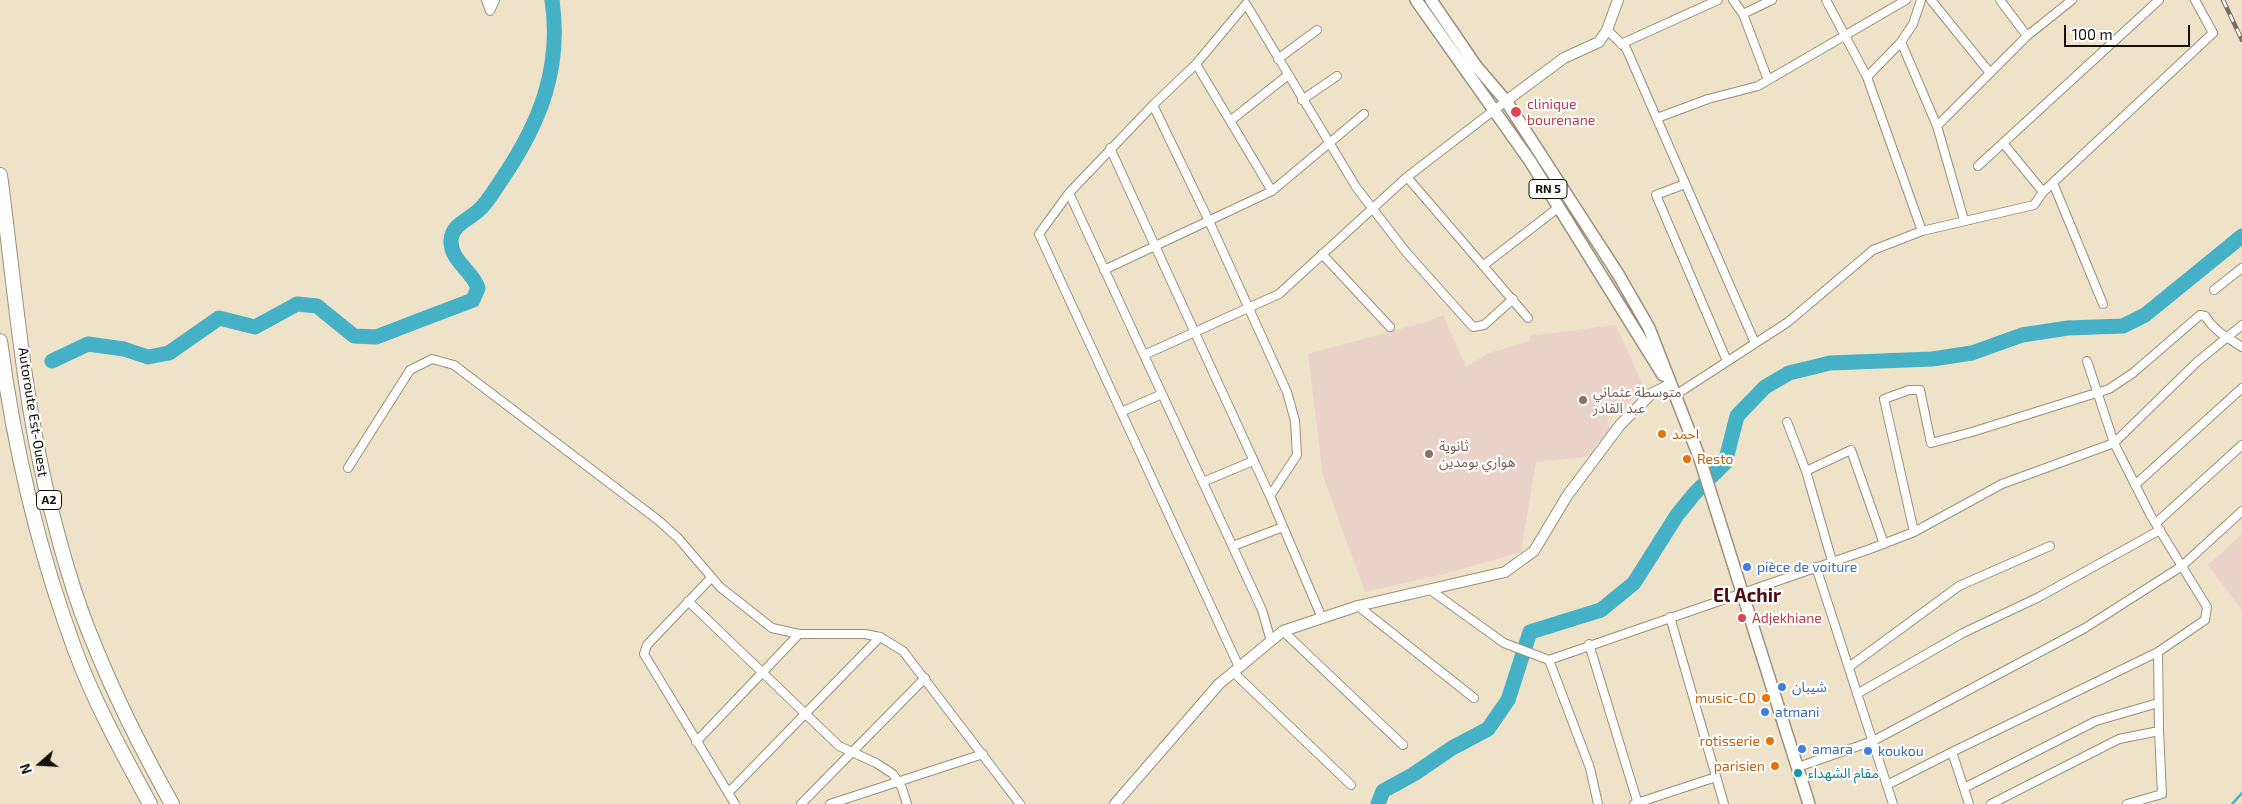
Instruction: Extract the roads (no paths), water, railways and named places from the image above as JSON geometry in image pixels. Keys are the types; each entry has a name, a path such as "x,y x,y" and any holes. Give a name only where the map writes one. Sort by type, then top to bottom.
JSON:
{"highway":[{"name":"Autoroute Est-Ouest","path":"0,175 28,391 48,497 68,569 93,643 133,733 172,804"},
{"name":"Autoroute Est-Ouest","path":"0,341 27,493 44,557 75,651 106,721 150,804"}],"main road":[{"name":"RN 5","path":"1416,0 1493,112 1530,160 1672,391"},
{"name":"RN 5","path":"1431,0 1476,66 1506,101 1618,274 1640,312 1664,363 1672,391 1700,459 1809,804"}],"street":[{"path":"486,0 490,11 495,0"},
{"path":"1144,355 1279,294 1407,178 1564,58 1599,42 1607,30 1618,0"},
{"path":"1621,44 1718,0"},
{"path":"1733,0 1743,14 1768,80"},
{"path":"1743,14 1772,0"},
{"path":"1826,0 1867,77 1922,231"},
{"path":"1657,118 1708,99 1758,86 1906,0"},
{"path":"1867,77 1901,42 1914,24 1920,0"},
{"path":"1931,0 1990,73"},
{"path":"2000,0 2027,36"},
{"path":"1937,126 2027,36 2072,0"},
{"path":"1978,166 2158,0"},
{"path":"1115,804 1219,684 1282,630 1358,606 1505,572 1534,551 1567,496 1620,425 1651,394 1672,391 1727,361 1788,322 1873,250 1922,231 2034,205 2043,192 2213,34 2195,0"},
{"path":"1351,785 1236,670 1039,234 1069,193 1110,148 1196,64 1246,4 1302,100 1356,186 1406,252 1473,327 1484,325 1513,299"},
{"path":"1278,59 1317,30"},
{"path":"1607,30 1626,48 1755,343"},
{"path":"1901,42 1937,126 1964,220"},
{"path":"1196,64 1272,191"},
{"path":"1230,121 1288,75"},
{"path":"1302,100 1337,76"},
{"path":"1153,105 1249,308 1286,392 1295,421 1297,455 1270,496"},
{"path":"1104,270 1272,191 1328,142 1364,114"},
{"path":"2003,143 2043,192"},
{"path":"1110,148 1270,496 1322,618"},
{"path":"1407,178 1528,318"},
{"path":"2053,183 2103,304"},
{"path":"1685,184 1656,195 1727,361"},
{"path":"1069,193 1262,610 1271,641"},
{"path":"1484,265 1559,207"},
{"path":"1322,254 1390,327"},
{"path":"2214,290 2242,268"},
{"path":"1914,532 1884,400 1909,390 1920,390 1931,442 2098,393 2133,373 2200,315 2205,316 2213,328 2225,338 2242,347"},
{"path":"1429,590 1504,643 1549,660 1589,644 1742,591 1884,544 1914,532 2002,484 2114,442 2197,362 2242,325"},
{"path":"348,468 410,370 432,359 454,365 658,520 678,538 710,578 731,597 772,628 799,634 865,634 880,637 903,651 1020,804"},
{"path":"1887,785 2158,652 2205,620 2207,607 2158,526 2114,442 2087,362"},
{"path":"2136,485 2242,388"},
{"path":"1121,412 1162,394"},
{"path":"1787,422 1806,471 1832,562"},
{"path":"1858,694 1963,633 2039,597 2158,526 2242,445"},
{"path":"1806,471 1851,450 1884,544"},
{"path":"1203,482 1254,461"},
{"path":"1798,767 1873,742 2085,628 2182,566 2242,510"},
{"path":"1233,546 1283,527"},
{"path":"1849,667 1959,586 2050,546"},
{"path":"1816,567 1893,804"},
{"path":"710,578 647,645 644,654 735,804"},
{"path":"688,601 839,746 883,767 899,782 907,804"},
{"path":"1358,606 1474,698"},
{"path":"1670,617 1724,804"},
{"path":"1282,630 1403,745"},
{"path":"696,742 799,634"},
{"path":"728,793 880,637"},
{"path":"1589,644 1637,804 1716,777"},
{"path":"2158,652 2158,703 2163,804"},
{"path":"1549,660 1590,768 1598,804"},
{"path":"801,804 925,678"},
{"path":"1964,788 2096,721 2158,703"},
{"path":"1991,804 2119,739 2159,731"},
{"path":"1952,752 1969,804"},
{"path":"830,804 983,754"},
{"path":"2127,804 2162,794"}],"waterway":[{"path":"52,361 88,344 124,349 148,357 169,353 219,318 255,327 297,304 317,306 354,336 376,337 473,300 478,288 454,254 451,240 452,234 458,226 479,210 488,199 515,158 537,116 551,72 554,49 552,0"},
{"path":"1378,804 1383,791 1414,774 1452,748 1488,729 1508,700 1530,632 1601,610 1634,583 1677,515 1695,493 1725,463 1737,416 1765,387 1789,373 1830,363 1932,359 1972,353 2022,335 2068,328 2123,326 2145,315 2242,236"},
{"path":"2232,804 2242,793"}],"railway":[{"path":"2223,0 2242,40"}],"place":[{"name":"clinique bourenane","path":"1516,112"},
{"name":"متوسطة عثماني عبد القادر","path":"1583,400"},
{"name":"احمد","path":"1662,434"},
{"name":"ثانوية هواري بومدين","path":"1429,454"},
{"name":"Resto","path":"1687,459"},
{"name":"pièce de voiture","path":"1747,567"},
{"name":"Adjekhiane","path":"1742,618"},
{"name":"شيبان","path":"1782,687"},
{"name":"music-CD","path":"1766,698"},
{"name":"atmani","path":"1765,712"},
{"name":"rotisserie","path":"1770,741"},
{"name":"amara","path":"1802,749"},
{"name":"koukou","path":"1868,751"},
{"name":"parisien","path":"1775,766"},
{"name":"مقام الشهداء","path":"1798,773"}],"district":[{"name":"El Achir","path":"1747,596"}]}
